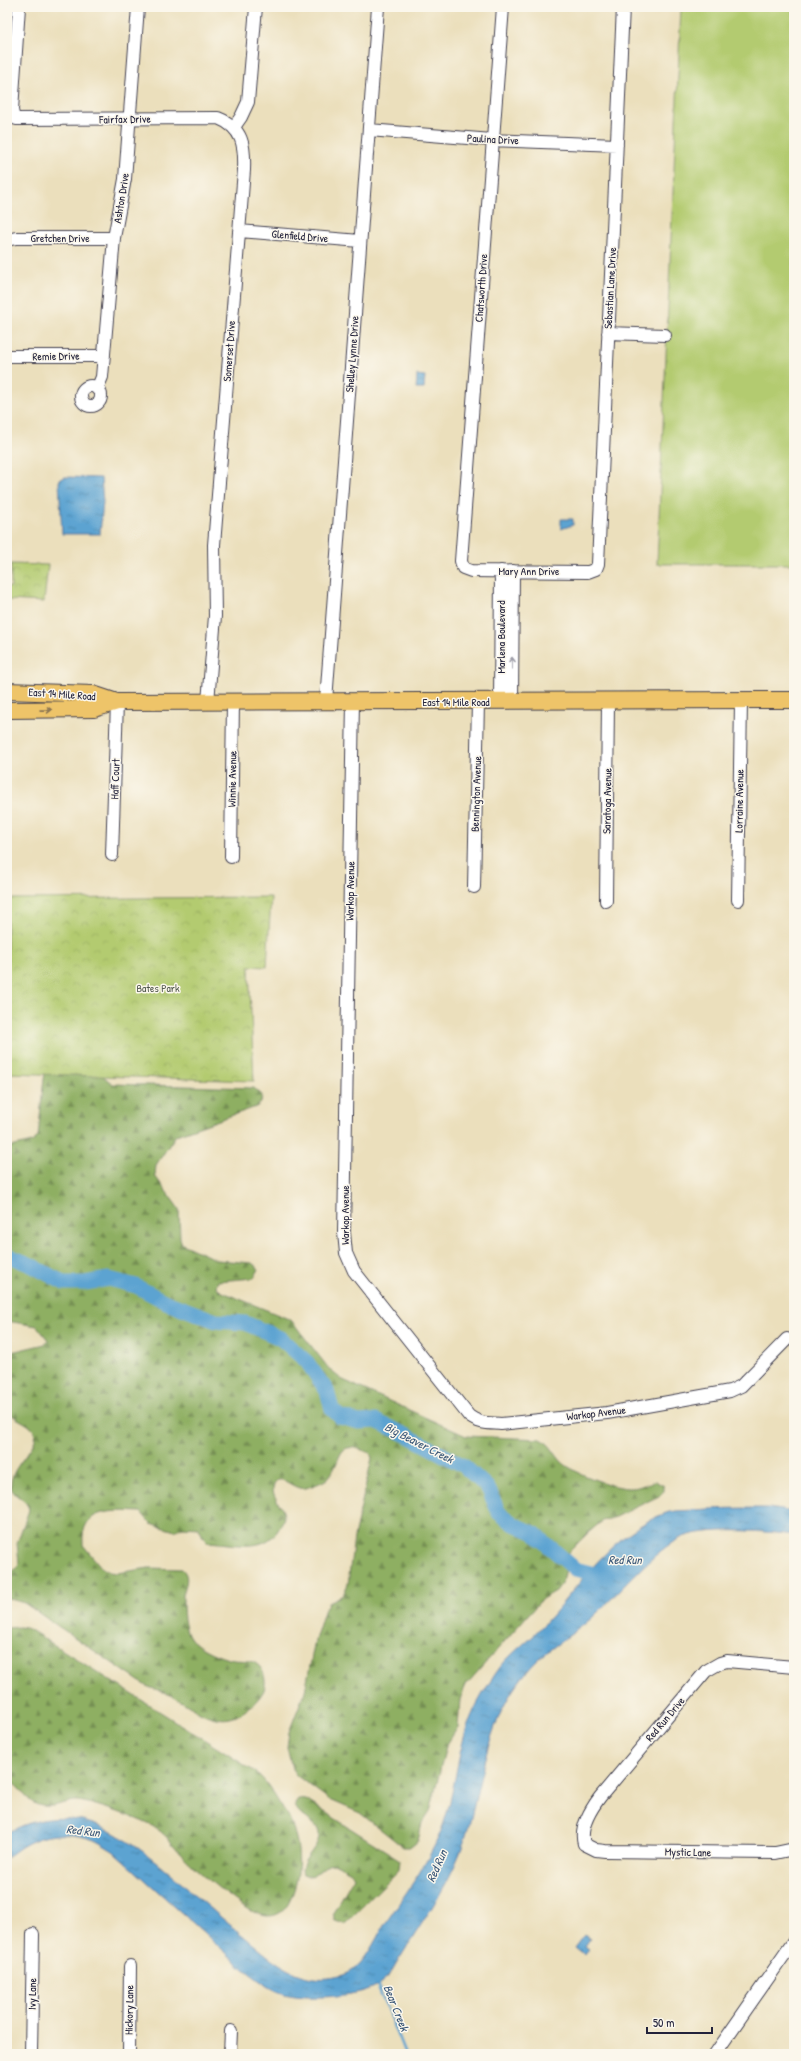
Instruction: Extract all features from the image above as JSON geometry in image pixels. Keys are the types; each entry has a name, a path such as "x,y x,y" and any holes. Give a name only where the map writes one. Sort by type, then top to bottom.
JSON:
{"main road":[{"name":"East 14 Mile Road","path":"7,691 93,694 117,702"},
{"name":"East 14 Mile Road","path":"7,710 94,709 117,702 794,700"}],"street":[{"path":"12,32 19,7"},
{"name":"Ashton Drive","path":"97,388 102,377 114,238 125,179 138,7"},
{"path":"234,127 241,117 248,102 256,7"},
{"name":"Shelley Lynne Drive","path":"326,701 378,7"},
{"name":"Chatsworth Drive","path":"462,568 461,561 503,7"},
{"name":"Sebastian Lane Drive","path":"596,569 599,561 623,7"},
{"name":"Fairfax Drive","path":"12,32 12,110 14,117 22,120 218,118 234,127"},
{"name":"Somerset Drive","path":"208,702 215,616 214,545 244,151 241,138 234,127"},
{"name":"Paulina Drive","path":"369,130 492,140 617,145"},
{"name":"Glenfield Drive","path":"239,231 360,241"},
{"name":"Gretchen Drive","path":"7,240 16,238 114,238"},
{"path":"608,333 664,335"},
{"name":"Remie Drive","path":"7,356 104,356"},
{"name":"Mary Ann Drive","path":"462,568 470,571 588,572 596,569"},
{"name":"Marlena Boulevard","path":"506,702 507,571"},
{"name":"Warkop Avenue","path":"353,701 344,1233 346,1253 354,1271 468,1416 476,1421 486,1423 501,1424 607,1413 730,1391 741,1386 787,1339"},
{"name":"Saratoga Avenue","path":"606,901 608,701"},
{"name":"Lorraine Avenue","path":"738,900 741,701"},
{"name":"Haff Court","path":"112,855 117,702"},
{"name":"Winnie Avenue","path":"231,857 234,702"},
{"name":"Bennington Avenue","path":"474,887 478,702"},
{"name":"Red Run Drive","path":"584,1844 583,1832 593,1807 625,1766 706,1671 720,1663 727,1661 794,1667"},
{"name":"Mystic Lane","path":"584,1844 596,1850 605,1851 775,1853 794,1849"},
{"name":"Ivy Lane","path":"30,2054 32,1934"},
{"path":"715,2054 794,1941"},
{"name":"Hickory Lane","path":"129,2054 130,1966"},
{"path":"230,2054 231,2031"}],"green space":[{"path":"681,7 794,7 794,564 657,564"},
{"path":"11,564 48,565 44,602 7,600 7,587 11,587"},
{"name":"Bates Park","path":"271,897 267,967 249,966 254,1081 7,1073 7,899"},
{"path":"91,1043 104,1077 113,1084 254,1088 262,1095 261,1103 256,1107 176,1135 156,1165 155,1176 179,1209 180,1238 182,1244 217,1260 252,1263 259,1269 254,1278 218,1281 216,1286 220,1291 291,1320 330,1370 341,1379 466,1436 541,1439 548,1444 562,1462 575,1471 595,1480 624,1488 637,1487 655,1481 664,1486 664,1491 661,1495 616,1517 602,1521 569,1552 564,1578 556,1591 542,1599 466,1685 460,1699 458,1727 446,1746 430,1811 422,1823 418,1841 411,1847 403,1847 360,1813 330,1800 297,1776 292,1769 287,1747 289,1732 305,1691 315,1640 325,1608 329,1602 343,1595 348,1584 354,1537 372,1458 370,1453 359,1449 346,1449 342,1452 334,1470 327,1479 306,1488 298,1488 284,1481 277,1480 273,1489 284,1517 279,1529 272,1538 263,1543 243,1545 208,1542 203,1537 199,1528 182,1527 175,1531 151,1524 141,1512 110,1512 93,1517 87,1523 84,1532 83,1545 101,1567 109,1572 117,1573 149,1568 182,1569 185,1572 187,1579 183,1594 184,1619 186,1630 191,1639 205,1650 217,1655 234,1660 252,1662 260,1667 265,1680 264,1690 254,1704 236,1716 225,1719 205,1715 166,1693 146,1686 24,1603 7,1598 7,1574 18,1567 17,1543 29,1510 25,1502 14,1493 11,1484 12,1478 14,1472 34,1443 35,1434 31,1427 13,1416 8,1409 6,1394 7,1353 45,1344 48,1340 37,1326 7,1321 7,1148 32,1142 38,1137 49,1045"},
{"path":"20,1627 29,1629 254,1771 263,1779 292,1825 297,1843 299,1862 297,1880 289,1902 282,1912 271,1916 266,1916 248,1909 200,1872 184,1857 165,1835 151,1825 117,1812 82,1802 75,1801 51,1806 37,1805 32,1802 17,1786 7,1780 7,1628"},
{"path":"298,1799 306,1800 400,1860 399,1870 345,1924 335,1921 333,1913 354,1877 351,1872 334,1863 328,1864 312,1877 303,1874 303,1864 316,1845 319,1835 318,1830 312,1822 303,1816 296,1808 295,1803"}],"water":[{"path":"417,375 425,376 424,389 416,389"},
{"path":"65,477 101,478 103,502 100,534 62,534 59,482 60,479"},
{"path":"561,519 573,519 573,525 561,529"},
{"name":"Red Run","path":"721,1508 768,1508 794,1512 794,1535 753,1531 722,1531 694,1534 683,1537 661,1551 590,1619 547,1652 526,1673 509,1696 491,1738 485,1757 472,1815 460,1853 453,1869 445,1885 390,1975 378,1985 370,1989 345,1995 303,1997 282,1993 272,1988 244,1969 113,1851 94,1840 68,1835 46,1836 26,1844 7,1858 7,1833 33,1822 58,1818 82,1821 105,1829 148,1855 260,1950 283,1966 300,1975 314,1978 337,1977 346,1974 364,1959 385,1924 420,1872 435,1845 446,1816 463,1741 471,1717 484,1691 506,1660 539,1629 613,1546 629,1533 647,1522 666,1513 676,1511"},
{"path":"584,1935 590,1939 585,1946 589,1949 585,1955 575,1947"}],"waterway":[{"name":"Big Beaver Creek","path":"7,1255 31,1265 64,1283 85,1283 109,1279 136,1286 166,1302 216,1321 245,1323 280,1338 307,1362 327,1391 332,1409 340,1417 359,1422 376,1421 408,1436 464,1466 488,1488 499,1513 514,1524 534,1533 575,1569 606,1577"},
{"name":"Bear Creek","path":"377,1984 405,2054"}]}
